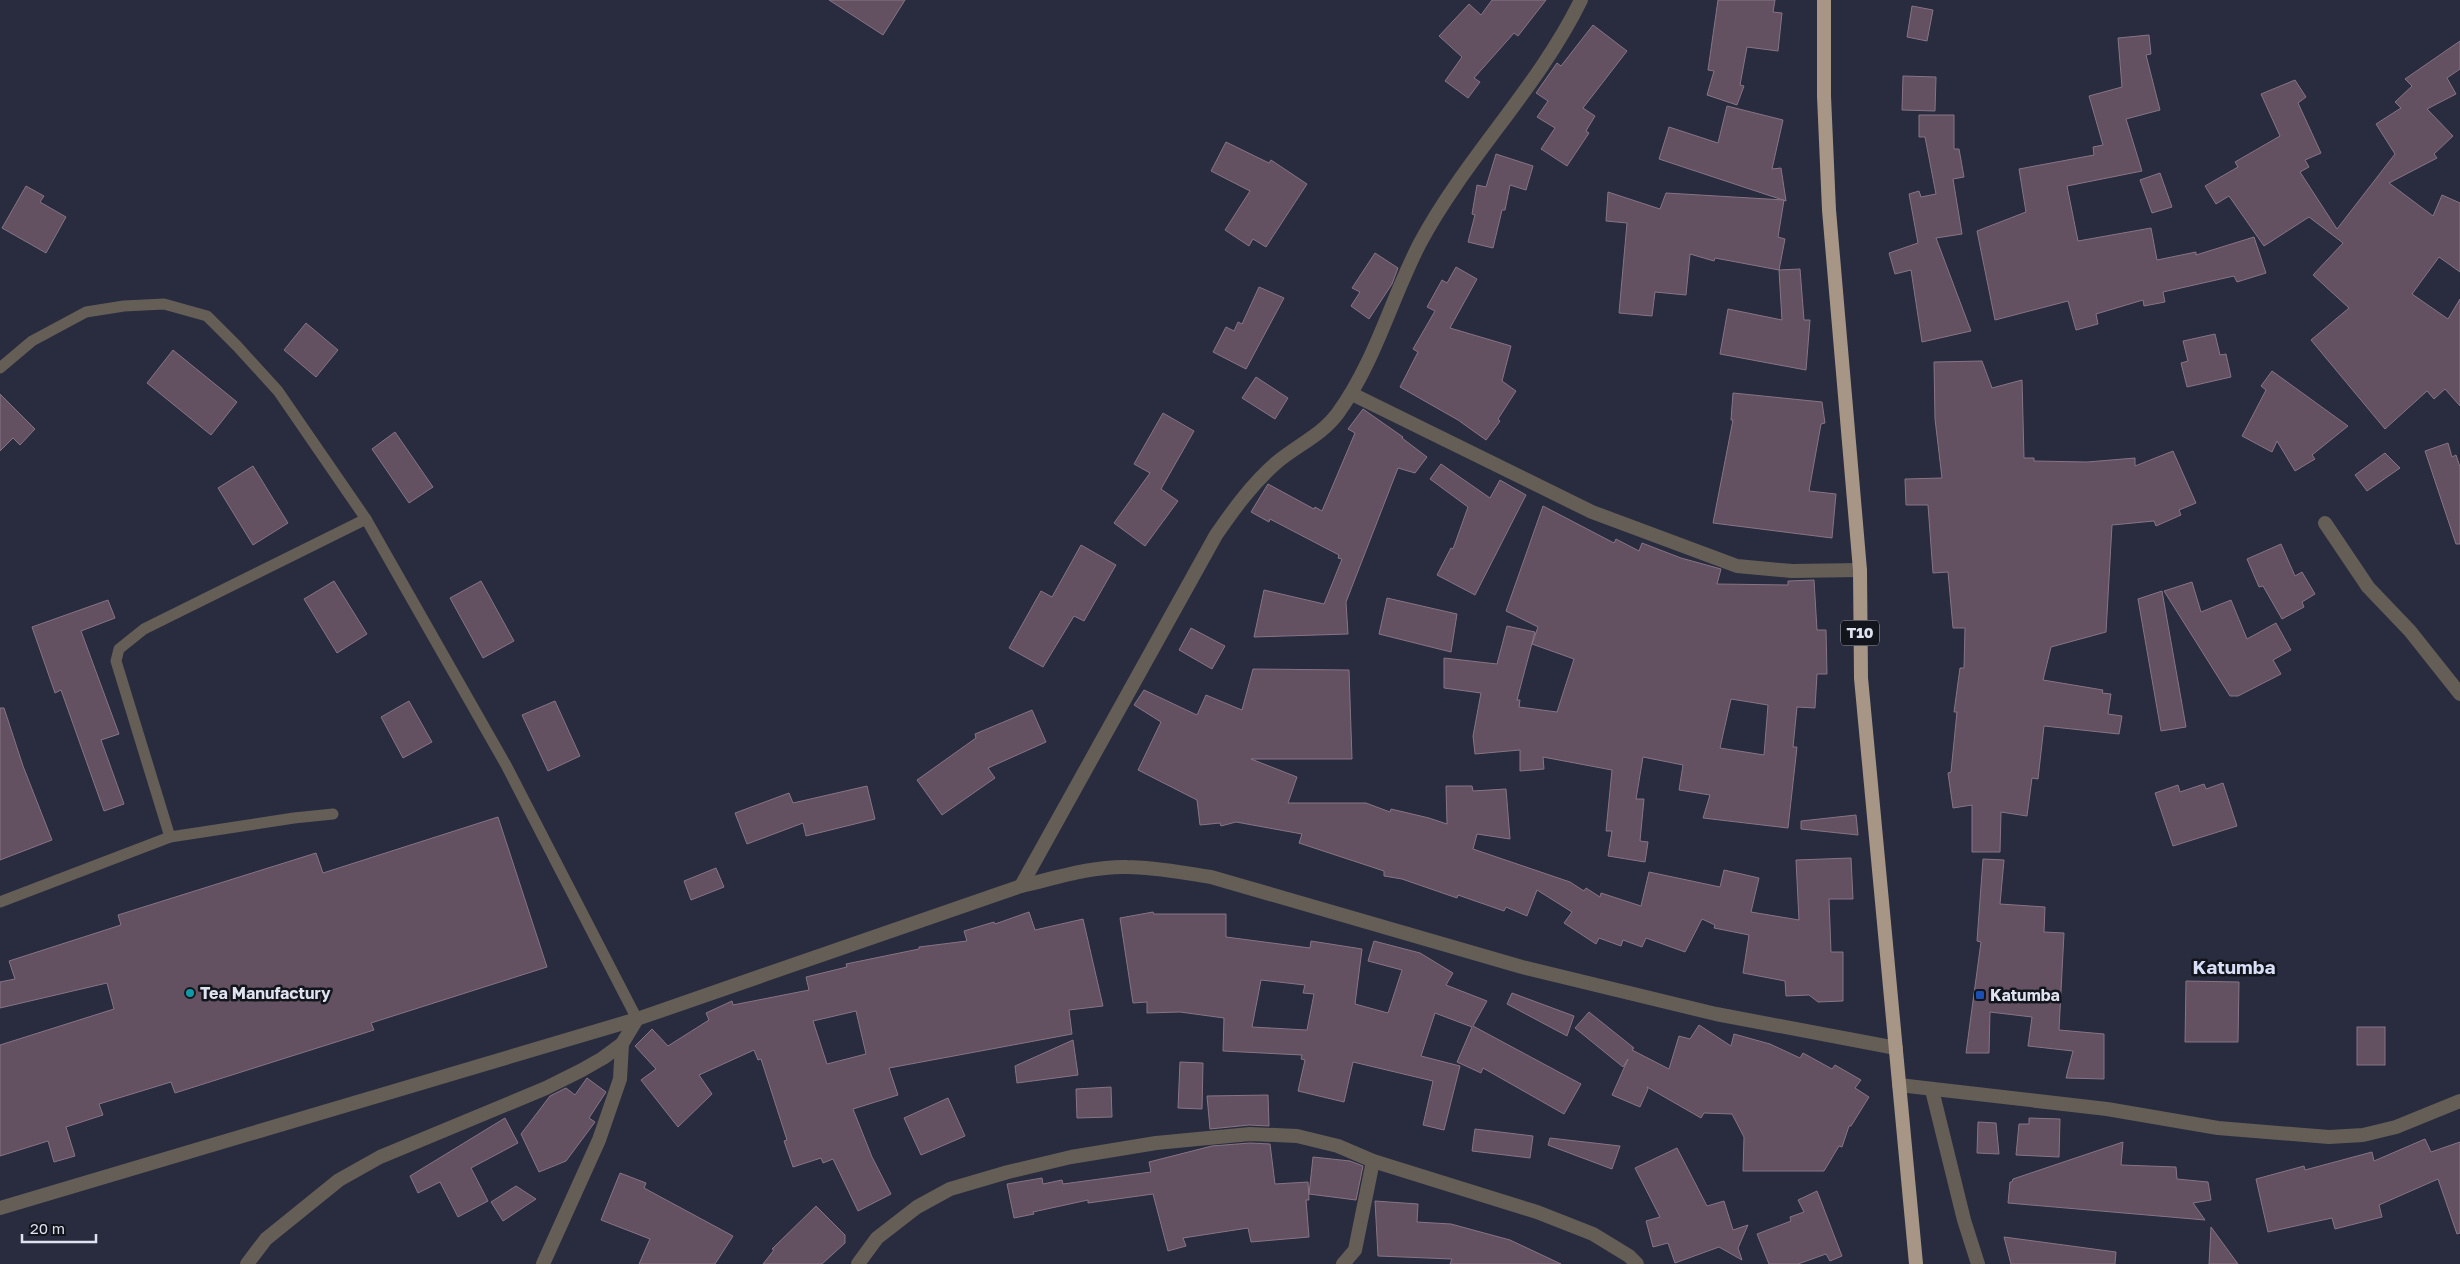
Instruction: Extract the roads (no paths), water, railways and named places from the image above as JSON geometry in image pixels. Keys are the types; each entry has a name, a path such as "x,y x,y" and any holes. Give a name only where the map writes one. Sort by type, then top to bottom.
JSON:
{"highway":[{"name":"T10","path":"1824,0 1824,96 1829,210 1860,570 1861,678 1916,1264"}],"street":[{"path":"1021,886 1216,535 1246,492 1277,462 1321,432 1352,394 1388,319 1420,244 1452,194 1545,61 1581,0"},
{"path":"1352,394 1592,512 1737,566 1792,571 1860,570"},
{"path":"2325,523 2359,575 2410,631 2460,694"},
{"path":"0,1208 637,1020 1021,886 1086,871 1126,866 1162,869 1211,878 1522,967 1724,1016 1896,1048"},
{"path":"247,1264 266,1239 340,1180 380,1157 546,1088 604,1058 622,1044 637,1020"},
{"path":"543,1264 599,1140 620,1078 622,1044"},
{"path":"1899,1085 2107,1109 2218,1128 2330,1137 2362,1135 2396,1127 2460,1101"},
{"path":"1932,1090 1964,1220 1978,1264"},
{"path":"858,1264 877,1238 917,1207 950,1189 1008,1172 1071,1157 1156,1144 1250,1134 1297,1136 1338,1146 1373,1161 1536,1212 1585,1231 1629,1256 1637,1264"},
{"path":"1343,1264 1355,1250 1373,1161"}],"lane":[{"path":"0,368 32,341 86,312 124,306 164,304 207,316 278,391 366,519 506,765 637,1020"},
{"path":"170,838 116,661 119,649 144,629 366,519"},
{"path":"0,902 170,838 294,818 333,814"}],"place":[{"name":"Tea Manufactury","path":"190,993"},
{"name":"Katumba","path":"1980,995"}],"district":[{"name":"Katumba","path":"2234,967"}]}
